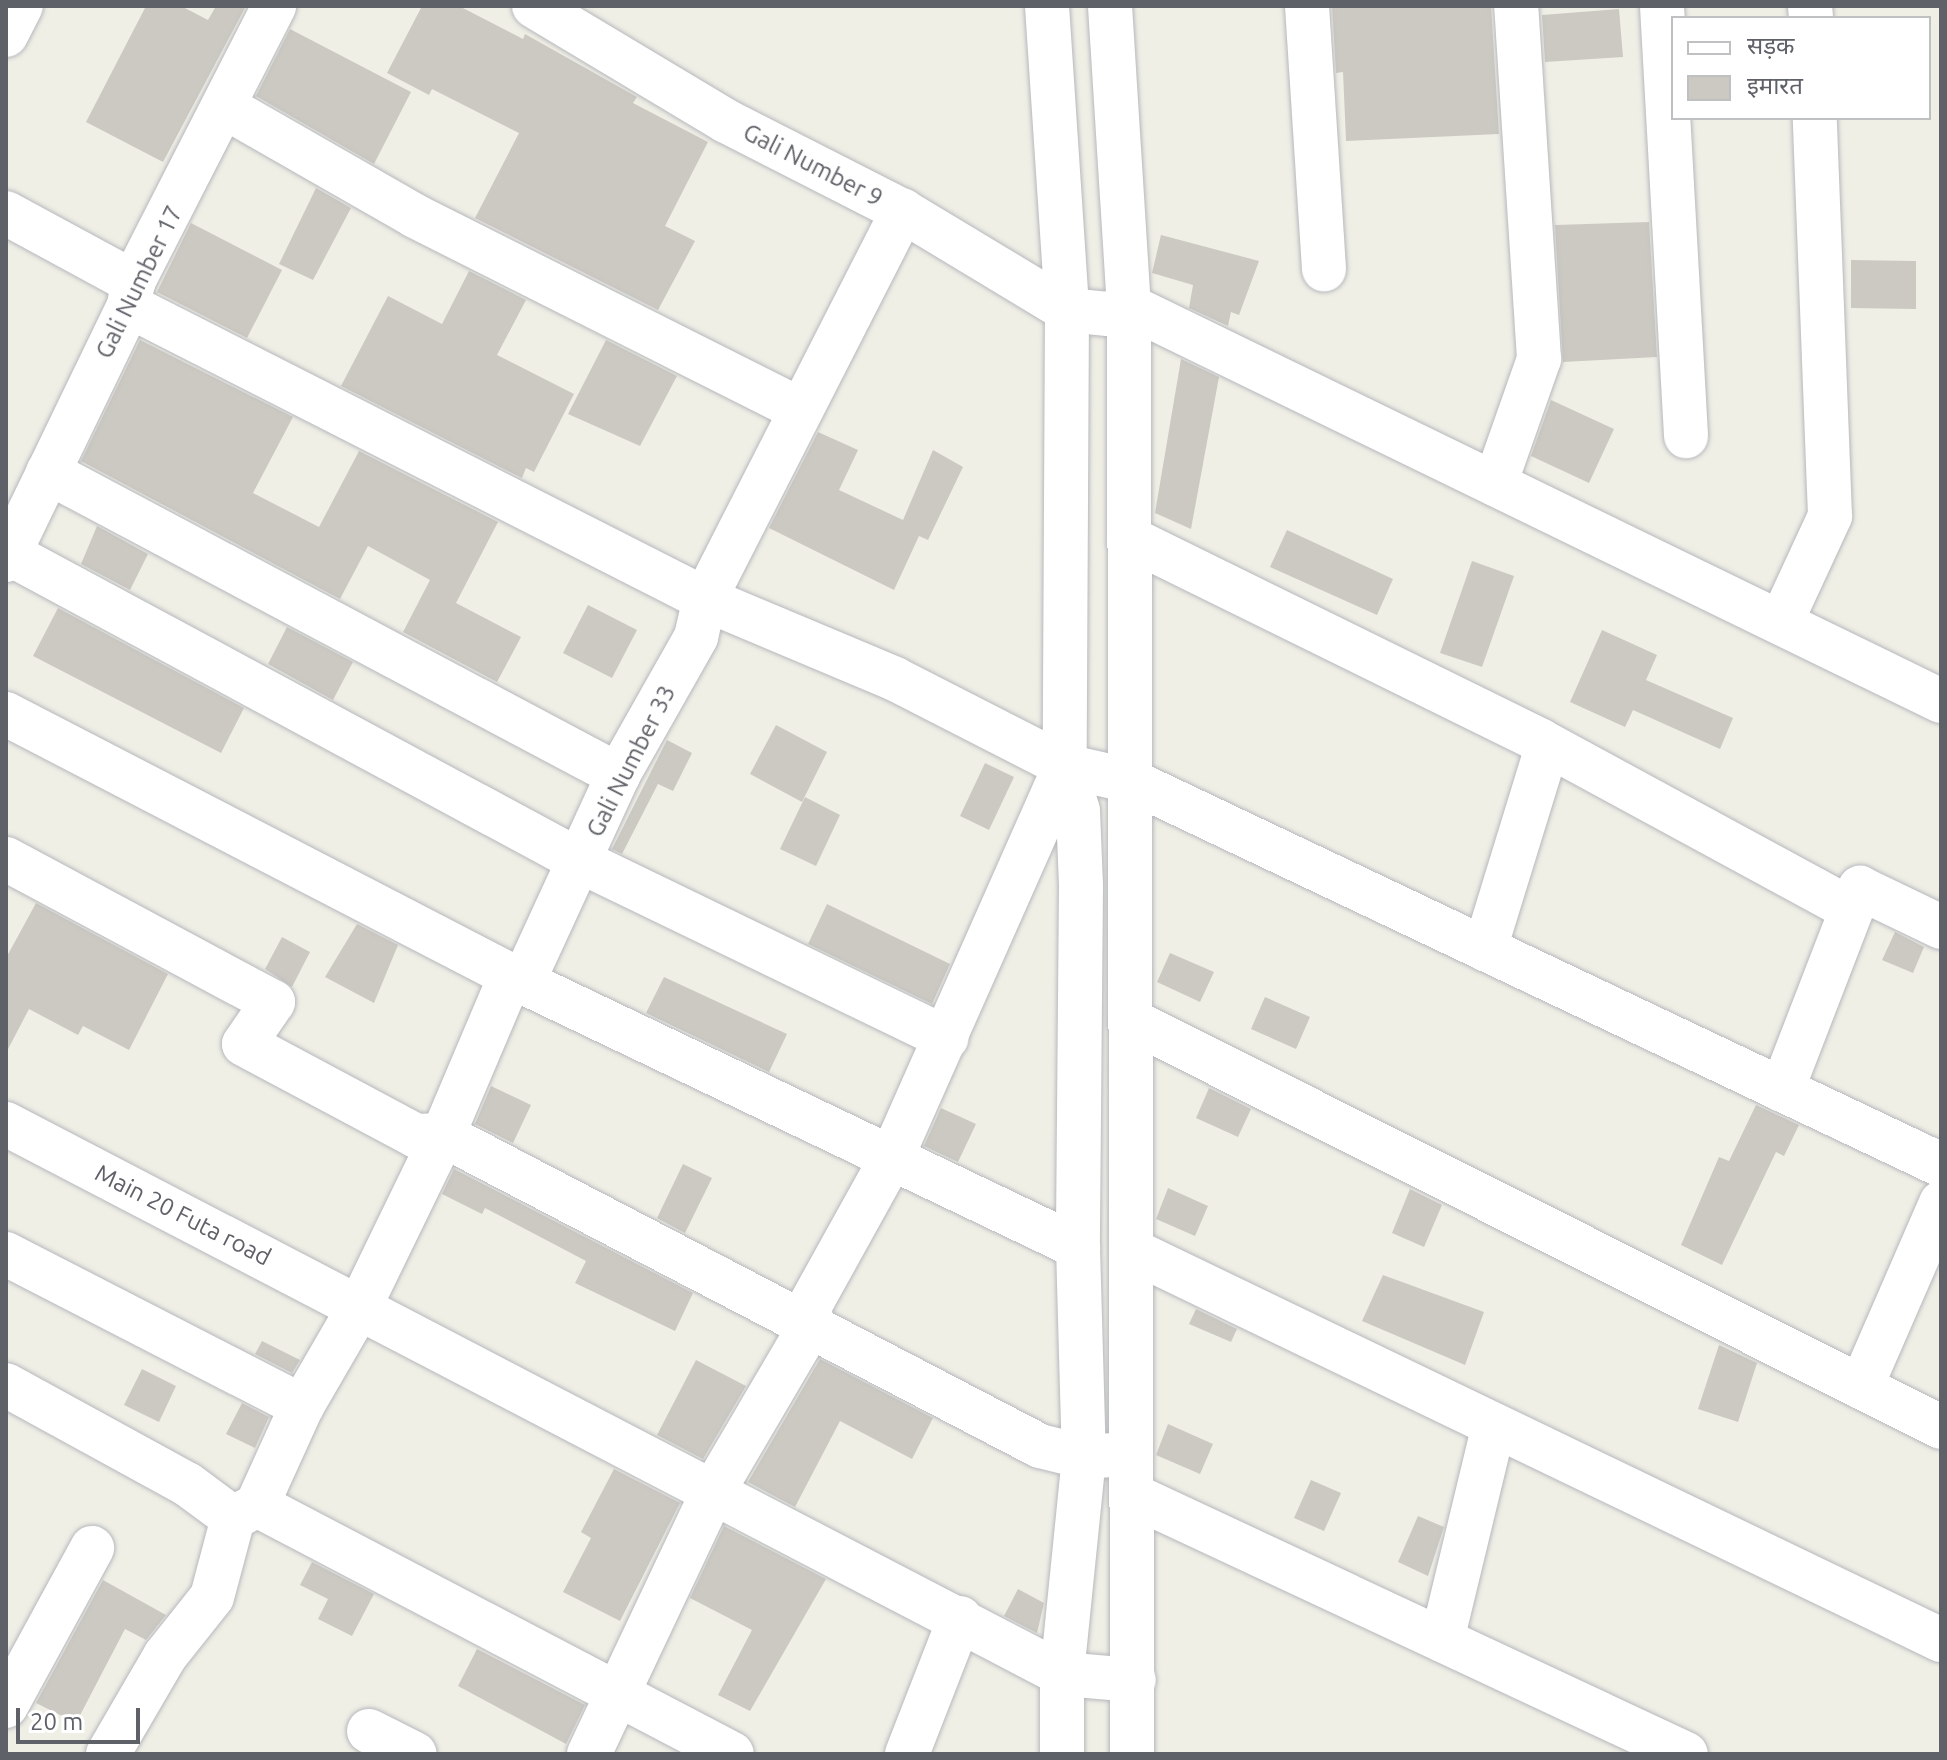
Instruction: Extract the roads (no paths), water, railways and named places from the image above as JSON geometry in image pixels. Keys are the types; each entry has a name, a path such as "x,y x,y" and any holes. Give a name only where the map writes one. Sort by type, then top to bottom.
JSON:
{"street":[{"path":"6,35 21,6"},
{"name":"Gali Number 17","path":"8,557 131,294 274,6"},
{"name":"Gali Number 9","path":"534,6 726,121 1100,311 1495,484 1782,620 1941,701"},
{"path":"1047,6 1100,311 1131,539 1131,781 1108,1009 1103,1101 1078,1247 1112,1464 1100,1678 1132,1754"},
{"path":"589,1754 714,1490 812,1323 809,1307 891,1159 1065,766 1100,311 1110,6"},
{"path":"1307,6 1324,269"},
{"path":"1495,484 1539,359 1516,6"},
{"path":"1662,6 1686,436"},
{"path":"225,107 415,216 801,410"},
{"path":"1782,620 1830,516 1815,120"},
{"name":"Gali Number 33","path":"108,1754 165,1656 212,1597 245,1512 360,1306 443,1135 505,989 523,982 618,775 696,637 705,599 903,211"},
{"path":"6,213 131,294 705,599 895,679 1065,766 1131,781 1941,1165"},
{"path":"48,472 618,775"},
{"path":"1131,539 1541,741 1849,908"},
{"path":"8,557 580,861 946,1038"},
{"path":"6,714 523,982 1078,1247"},
{"path":"1485,949 1544,757 1541,741"},
{"path":"1065,766 1078,811 1108,1009"},
{"path":"6,859 273,1002 244,1044 416,1136 443,1135 812,1323 1040,1446 1112,1464 1442,1640 1686,1754"},
{"path":"1782,1090 1849,908 1860,888 1941,927"},
{"path":"1108,1009 1941,1427"},
{"path":"1062,1754 1100,1678 1112,1464 1133,1251 1103,1101"},
{"name":"Main 20 Futa road","path":"6,1124 960,1618 1100,1678"},
{"path":"1861,1387 1941,1203"},
{"path":"1133,1251 1941,1640"},
{"path":"6,1254 302,1406"},
{"path":"6,1385 187,1484 619,1695 732,1754"},
{"path":"1442,1640 1494,1425"},
{"path":"6,1706 92,1548"},
{"path":"907,1754 960,1618"},
{"path":"369,1731 415,1754"}]}
